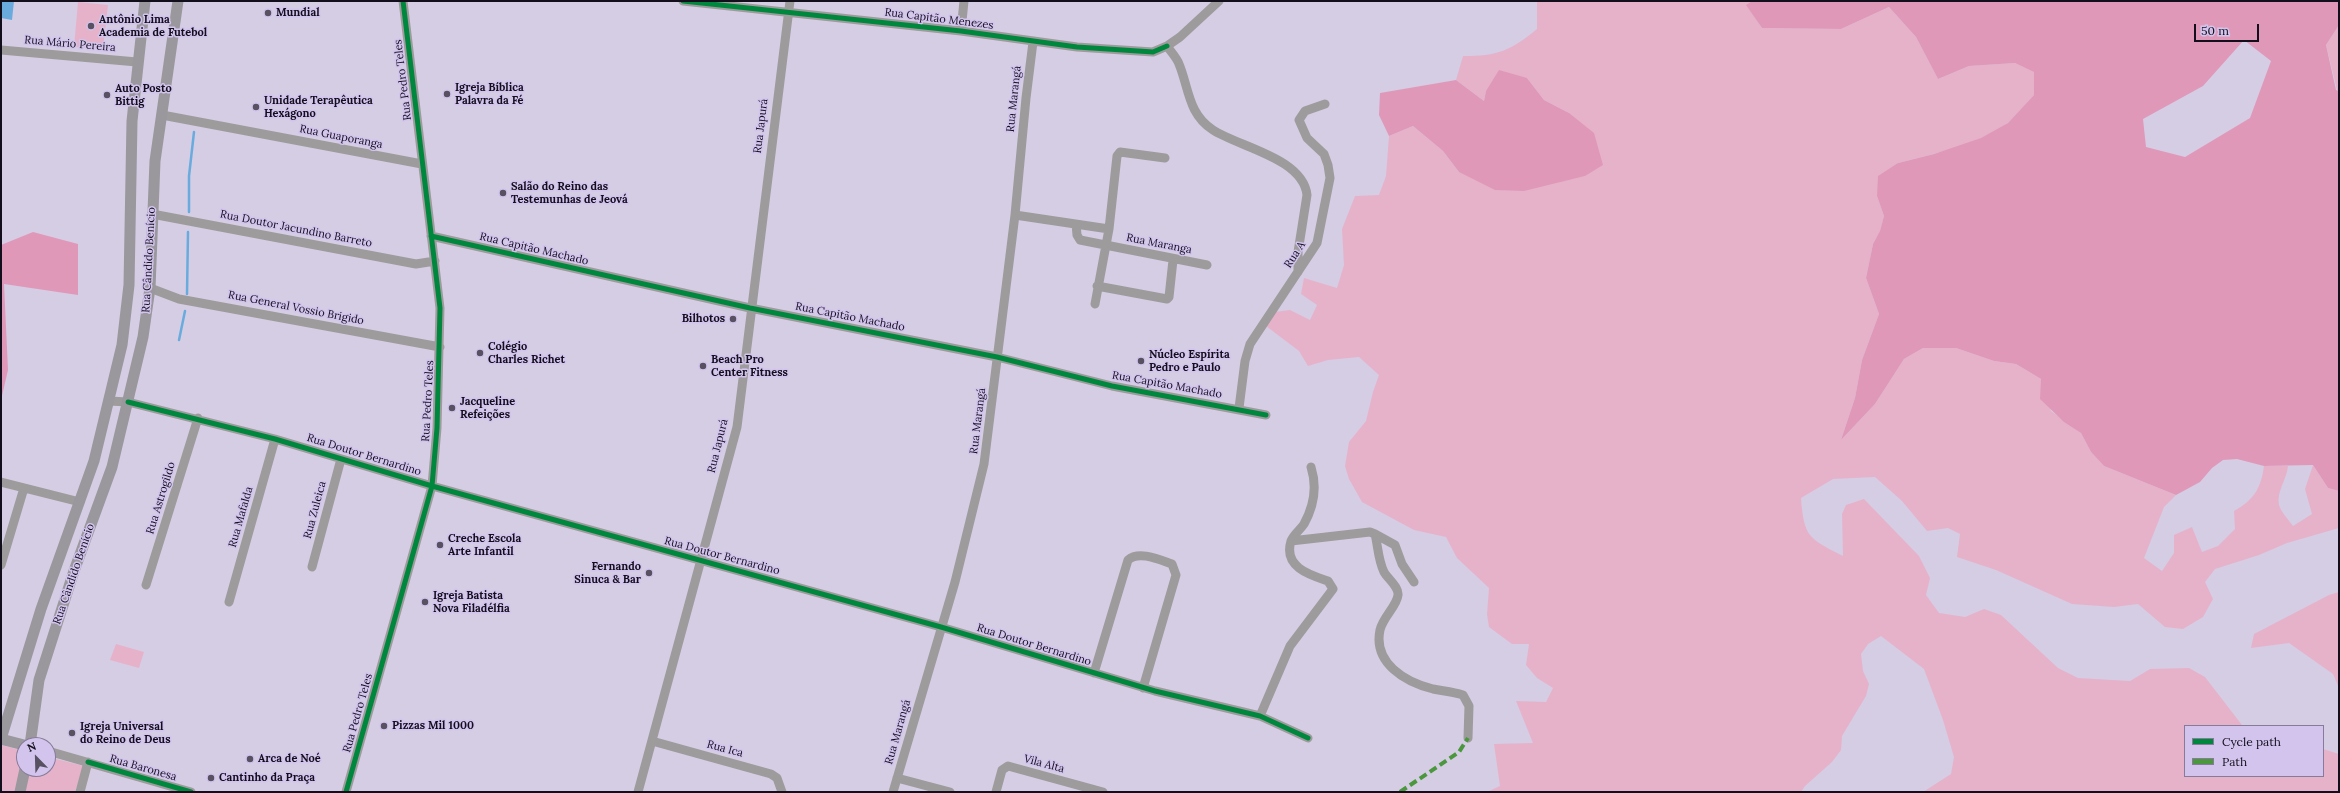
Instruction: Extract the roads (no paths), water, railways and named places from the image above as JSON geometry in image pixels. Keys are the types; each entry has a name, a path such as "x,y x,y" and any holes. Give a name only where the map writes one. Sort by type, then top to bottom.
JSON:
{"main road":[{"name":"Rua Cândido Benício","path":"1,739 41,609 94,461 127,319 132,121 145,1"},
{"name":"Rua Cândido Benício","path":"31,737 39,680 74,572 112,467 144,337 150,288 155,161 178,1"},
{"path":"1,739 16,743"},
{"path":"20,792 23,777"}],"street":[{"name":"Rua Pedro Teles","path":"346,792 432,486 437,428 440,308 403,1"},
{"name":"Rua Capitão Menezes","path":"683,1 961,31 1033,42 1153,52 1167,46"},
{"name":"Rua Japurá","path":"638,792 699,560 737,427 750,308 790,1"},
{"path":"961,31 964,1"},
{"path":"1219,1 1167,46 1179,63 1191,104 1212,130 1262,152 1301,177 1306,186 1307,195 1298,252 1298,272"},
{"name":"Rua Marangá","path":"893,792 957,574 984,464 1015,215 1033,42"},
{"name":"Rua Mário Pereira","path":"1,50 138,62"},
{"name":"Rua A","path":"1238,408 1245,361 1250,344 1317,244 1330,178 1324,154 1307,138 1299,120 1305,111 1325,104"},
{"name":"Rua Guaporanga","path":"162,115 422,164"},
{"path":"1095,304 1097,286 1109,230 1119,153 1166,158"},
{"name":"Rua Doutor Jacundino Barreto","path":"152,214 416,264 435,262"},
{"path":"1015,215 1109,230"},
{"name":"Rua Maranga","path":"1076,224 1077,235 1080,240 1173,260 1207,265"},
{"name":"Rua Capitão Machado","path":"431,236 750,308 997,356 1112,386 1238,408 1266,415"},
{"path":"1097,286 1167,299 1169,298 1173,260"},
{"name":"Rua General Vossio Brigido","path":"150,288 166,296 179,299 440,347"},
{"name":"Rua Doutor Bernardino","path":"109,401 128,402 198,418 276,439 432,486 941,627 1143,688 1260,716 1308,738"},
{"name":"Rua Astrogildo","path":"146,585 198,418"},
{"name":"Rua Mafalda","path":"229,602 276,439"},
{"name":"Rua Zuleica","path":"312,566 341,459"},
{"path":"1260,716 1290,646 1333,589 1328,581 1306,574 1294,564 1292,559 1291,541 1304,523 1313,500 1315,488 1311,467"},
{"path":"1,482 80,502"},
{"path":"1,565 3,551 24,488"},
{"path":"1291,541 1370,532 1395,545 1402,564 1414,582"},
{"path":"1375,534 1383,570 1397,591 1398,596 1384,618 1380,630 1379,642 1382,655 1389,668 1409,680 1432,689 1463,695 1469,706 1468,738"},
{"path":"1094,673 1128,560 1138,555 1157,559 1172,564 1176,575 1143,688"},
{"name":"Rua Ica","path":"652,741 771,774 777,778 782,792"},
{"name":"Rua Baronesa","path":"56,754 191,792"},
{"path":"80,792 88,762"},
{"name":"Vila Alta","path":"996,792 1002,770 1008,766 1103,792"},
{"path":"897,778 950,792"}],"water":[{"path":"1,1 14,1 12,20 1,18"}],"waterway":[{"path":"189,212 189,176 194,132"},
{"path":"187,294 188,232"},
{"path":"179,340 185,311"}],"place":[{"name":"Mundial","path":"268,13"},
{"name":"Antônio Lima Academia de Futebol","path":"91,26"},
{"name":"Igreja Bíblica Palavra da Fé","path":"447,94"},
{"name":"Auto Posto Bittig","path":"107,95"},
{"name":"Unidade Terapêutica Hexágono","path":"256,107"},
{"name":"Salão do Reino das Testemunhas de Jeová","path":"503,193"},
{"name":"Bilhotos","path":"733,319"},
{"name":"Colégio Charles Richet","path":"480,353"},
{"name":"Núcleo Espírita Pedro e Paulo","path":"1141,361"},
{"name":"Beach Pro Center Fitness","path":"703,366"},
{"name":"Jacqueline Refeições","path":"452,408"},
{"name":"Creche Escola Arte Infantil","path":"440,545"},
{"name":"Fernando Sinuca & Bar","path":"649,573"},
{"name":"Igreja Batista Nova Filadélfia","path":"425,602"},
{"name":"Pizzas Mil 1000","path":"384,726"},
{"name":"Igreja Universal do Reino de Deus","path":"72,733"},
{"name":"Arca de Noé","path":"250,759"},
{"name":"Cantinho da Praça","path":"211,778"}]}
